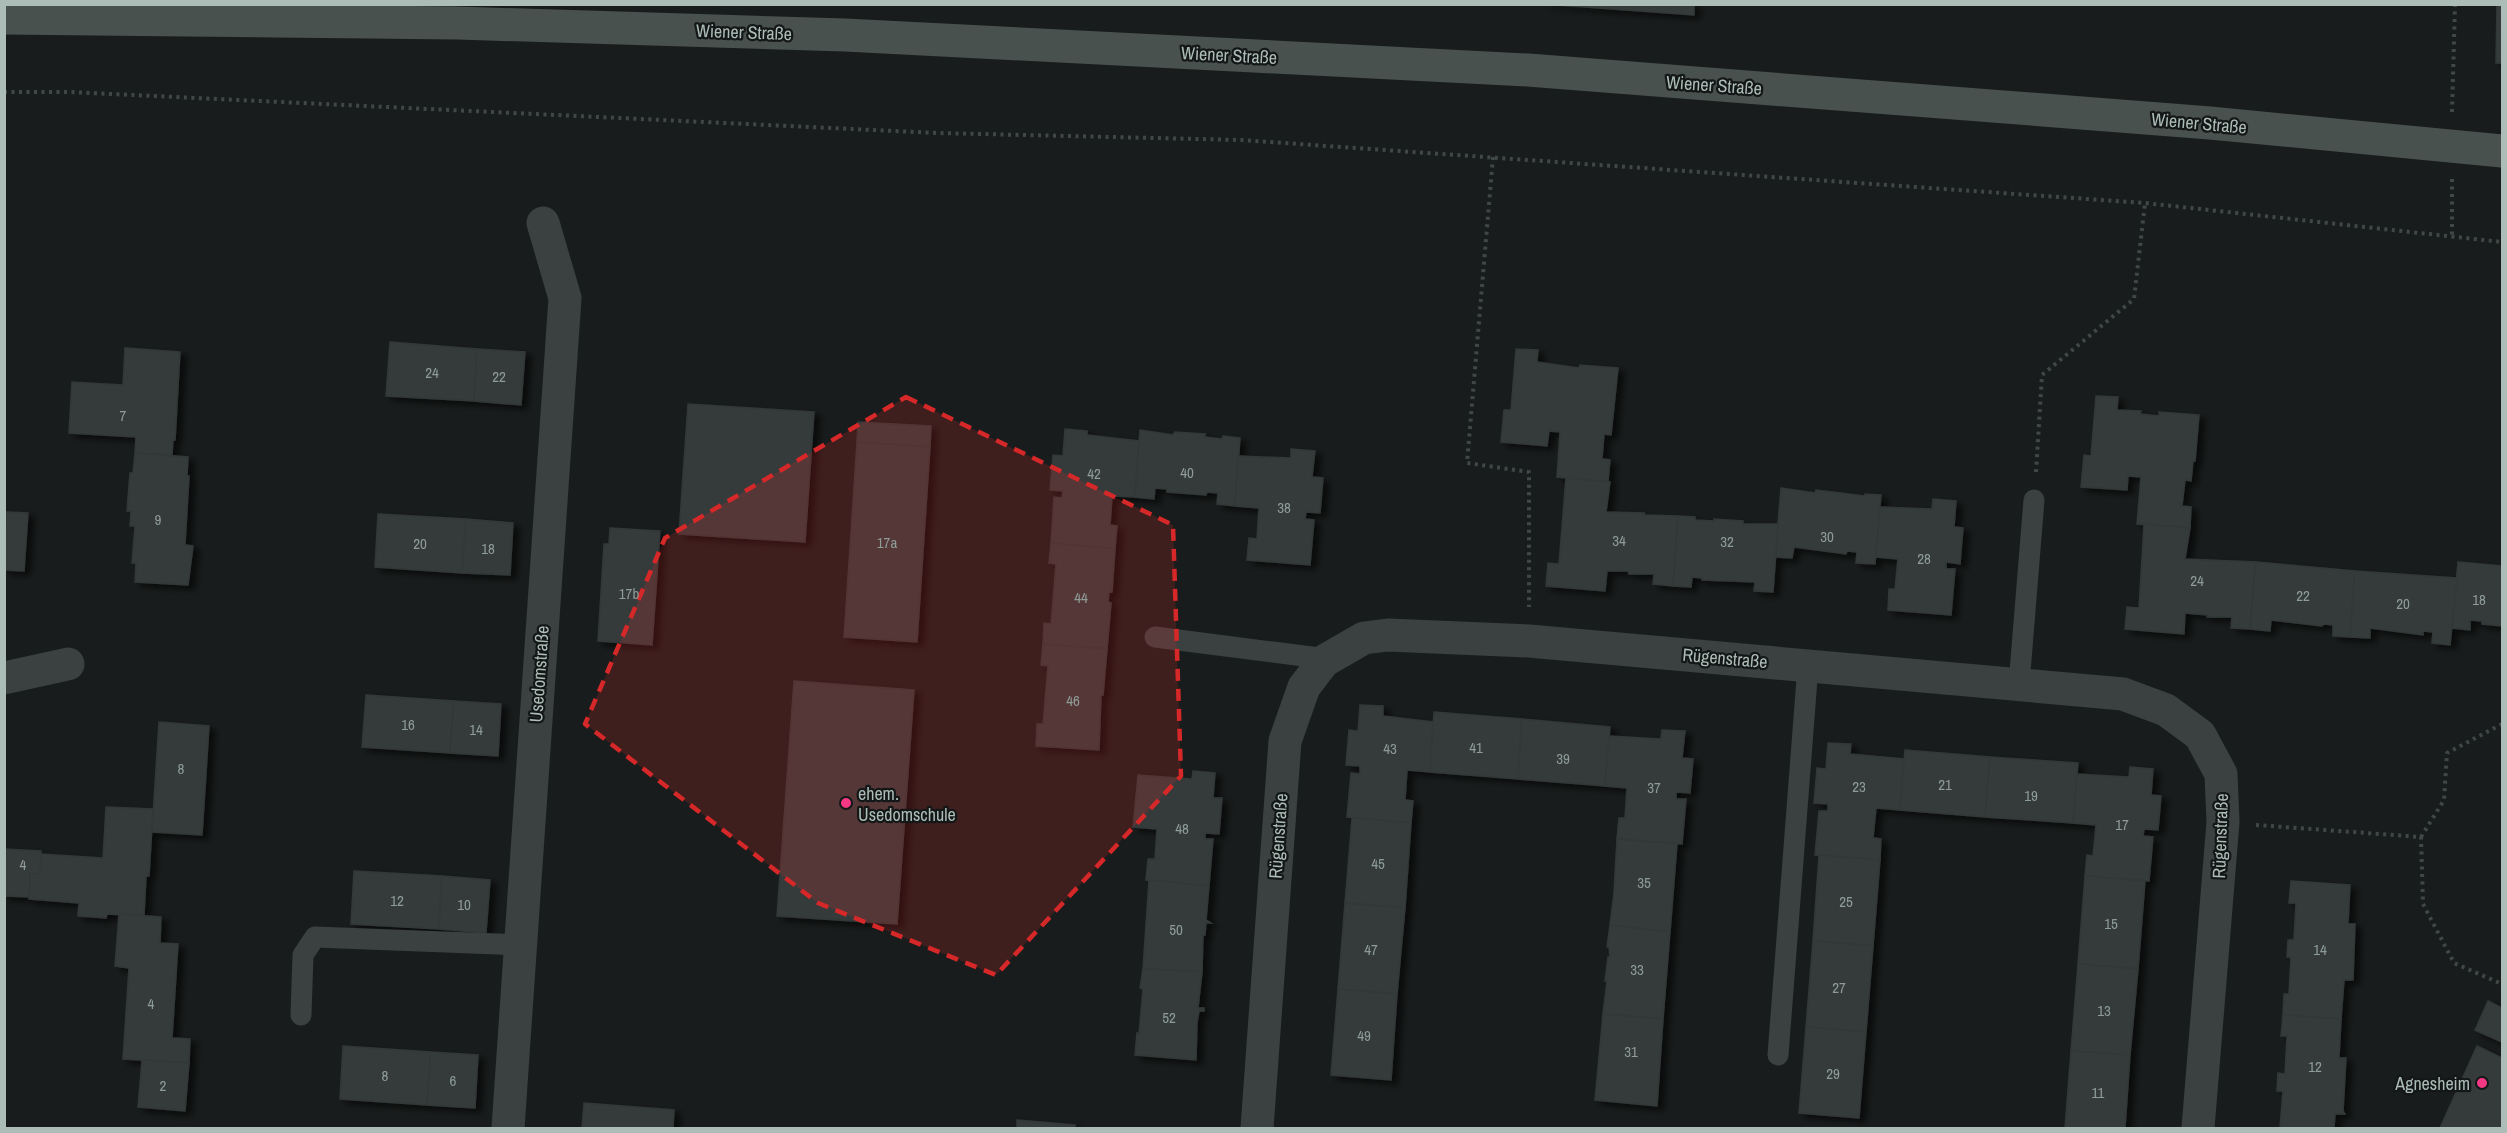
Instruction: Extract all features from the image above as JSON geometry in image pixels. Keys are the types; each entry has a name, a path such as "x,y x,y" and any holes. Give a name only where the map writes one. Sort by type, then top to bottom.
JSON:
{"street":[{"name":"Wiener Straße","path":"4,18 275,12 845,35 1528,70 2210,123 2502,151"},
{"name":"Wiener Straße","path":"2451,146 2502,157"},
{"name":"Usedomstraße","path":"508,1128 565,298 543,223"},
{"name":"Rügenstraße","path":"1257,1128 1285,741 1304,687 1327,659 1364,638 1388,635 1528,641 2123,694 2166,710 2200,735 2221,774 2223,822 2198,1128"},
{"path":"4,678 68,664"}],"lane":[{"path":"2019,684 2034,500"},
{"path":"1155,636 1327,659"},
{"path":"1778,1055 1808,666"},
{"path":"301,1016 303,955 315,937 521,945"}],"path":[{"path":"2452,235 2451,146 2455,4"},
{"path":"4,92 69,92 937,133 1241,140 2145,203 2502,242"},
{"path":"1493,157 1467,463 1529,472 1528,641"},
{"path":"2034,500 2042,375 2134,298 2145,203"},
{"path":"2502,724 2447,753 2444,800 2421,837 2422,904 2454,963 2502,984"},
{"path":"2223,822 2421,837"}],"highlighted area":[{"path":"906,397 1173,525 1181,776 996,975 818,903 585,724 665,538"}],"building":[{"path":"1544,4 1694,4 1694,15"},
{"path":"2497,4 2502,4 2502,63 2496,63"},
{"path":"390,342 477,349 474,401 386,396"},
{"path":"125,348 180,352 175,440 173,440 172,455 135,453 136,437 69,433 72,382 123,385"},
{"path":"477,349 525,352 521,405 474,401"},
{"path":"1516,349 1538,350 1537,362 1579,368 1580,365 1618,368 1611,435 1604,434 1602,459 1610,460 1608,482 1557,477 1560,432 1549,431 1547,446 1501,442 1504,410 1511,410"},
{"path":"2096,396 2118,397 2117,410 2141,411 2140,414 2159,416 2159,412 2199,415 2195,461 2193,461 2191,481 2185,480 2182,506 2191,507 2190,528 2137,524 2141,477 2128,476 2127,490 2081,487 2084,455 2091,456"},
{"path":"688,404 814,412 805,542 679,534"},
{"path":"858,422 931,426 930,447 857,442"},
{"path":"1065,429 1087,431 1087,435 1139,441 1135,497 1112,496 1110,525 1117,526 1115,549 1051,543 1054,497 1062,498 1063,491 1050,490 1053,455 1063,456"},
{"path":"1140,430 1173,435 1175,432 1205,434 1205,437 1222,439 1223,436 1240,438 1235,506 1217,504 1218,493 1207,492 1206,495 1167,492 1167,489 1155,488 1154,499 1135,497"},
{"path":"857,442 930,447 917,642 844,637"},
{"path":"1291,449 1315,451 1312,477 1323,478 1320,513 1306,512 1305,519 1314,520 1310,565 1247,560 1249,538 1257,539 1259,508 1235,506 1238,456 1291,458"},
{"path":"135,453 188,457 185,545 193,546 188,585 135,582 136,563 132,563 135,526 130,526 131,511 127,511 130,473 133,473"},
{"path":"1566,478 1610,482 1606,512 1678,516 1673,586 1653,584 1654,574 1607,571 1605,591 1546,586 1548,563 1559,564"},
{"path":"1781,488 1815,493 1816,490 1865,496 1865,494 1881,495 1875,564 1856,563 1857,552 1847,551 1846,554 1794,547 1792,558 1775,557"},
{"path":"1933,499 1956,501 1954,527 1963,528 1960,564 1946,562 1946,569 1955,569 1951,615 1888,610 1889,589 1895,589 1898,559 1876,557 1880,507 1932,509"},
{"path":"6,512 28,513 24,571 4,570"},
{"path":"378,514 466,519 462,573 375,567"},
{"path":"1678,516 1695,517 1695,520 1743,521 1743,524 1778,524 1773,592 1754,591 1755,582 1702,580 1702,578 1692,577 1691,587 1673,586"},
{"path":"466,519 513,523 510,575 462,573"},
{"path":"2144,524 2190,528 2185,559 2256,562 2250,629 2231,628 2232,617 2207,617 2208,615 2185,613 2184,634 2125,629 2127,607 2139,608"},
{"path":"610,528 660,531 652,645 598,641 604,544 609,544"},
{"path":"1051,543 1115,549 1112,592 1109,592 1108,602 1111,603 1107,649 1043,644 1044,623 1051,624 1056,564 1049,563"},
{"path":"2256,562 2355,571 2350,637 2333,636 2333,625 2324,624 2322,626 2271,620 2270,631 2250,629"},
{"path":"2458,562 2502,566 2502,626 2470,620 2470,630 2452,628"},
{"path":"2355,571 2457,578 2450,645 2432,643 2433,632 2423,631 2423,635 2370,628 2370,638 2350,637"},
{"path":"1043,644 1107,649 1103,695 1101,695 1099,750 1036,746 1037,724 1043,724 1048,666 1041,665"},
{"name":"ehem. Usedomschule","path":"794,681 914,690 897,924 777,916"},
{"path":"366,695 454,701 450,753 362,747"},
{"path":"454,701 501,704 498,756 450,753"},
{"path":"1360,705 1383,706 1383,716 1433,722 1430,772 1407,770 1405,800 1413,801 1411,823 1347,817 1351,773 1360,774 1360,766 1346,765 1349,730 1358,731"},
{"path":"1434,712 1522,719 1518,779 1430,772"},
{"path":"1522,719 1610,727 1605,786 1518,779"},
{"path":"159,722 209,726 202,835 152,832"},
{"path":"1662,730 1685,731 1682,758 1693,759 1690,793 1676,792 1676,799 1686,799 1682,844 1617,839 1619,818 1625,818 1627,788 1605,786 1609,736 1661,739"},
{"path":"1828,743 1851,744 1850,754 1904,759 1900,810 1876,808 1873,838 1881,839 1880,860 1815,855 1819,811 1828,811 1828,804 1814,803 1817,768 1826,769"},
{"path":"1905,750 1990,757 1985,817 1900,810"},
{"path":"1990,757 2078,763 2073,823 1985,817"},
{"path":"2130,767 2153,769 2151,795 2161,796 2158,830 2144,829 2143,836 2153,837 2149,881 2085,876 2087,855 2093,856 2096,825 2073,823 2077,774 2129,777"},
{"path":"1193,771 1215,773 1213,798 1222,798 1219,834 1205,833 1205,839 1213,839 1209,886 1146,880 1148,859 1155,859 1157,829 1133,827 1138,775 1192,779"},
{"path":"106,807 153,809 144,916 107,914 106,918 78,916 79,903 29,899 30,873 40,874 41,854 103,858"},
{"path":"1352,818 1411,823 1405,908 1345,903"},
{"path":"1617,839 1677,844 1670,932 1610,925"},
{"path":"4,849 41,851 40,874 30,873 29,897 4,896"},
{"path":"1819,855 1880,860 1873,946 1813,941"},
{"path":"354,871 442,876 439,929 351,924"},
{"path":"442,876 490,880 486,933 439,929"},
{"path":"2085,876 2145,881 2138,969 2078,964"},
{"path":"1149,880 1209,886 1206,920 1211,923 1206,923 1205,935 1203,935 1202,972 1143,969"},
{"path":"2291,881 2350,885 2348,924 2355,924 2353,980 2344,980 2341,1019 2283,1015 2284,994 2289,994 2291,957 2287,957 2288,940 2294,940 2296,903 2289,903"},
{"path":"1345,903 1405,908 1397,994 1338,989"},
{"path":"119,914 161,917 160,943 178,944 172,1038 190,1039 189,1063 123,1059 129,968 115,966"},
{"path":"1610,925 1670,932 1663,1019 1603,1014 1607,981 1605,981 1608,957 1610,957 1609,947 1607,947"},
{"path":"1813,941 1873,946 1866,1032 1806,1027"},
{"path":"2078,964 2138,969 2130,1055 2071,1051"},
{"path":"1143,969 1202,972 1198,1008 1204,1008 1204,1011 1199,1011 1197,1023 1196,1060 1135,1055 1137,1033 1139,1034 1143,989 1140,988"},
{"path":"1338,989 1397,994 1391,1080 1331,1075"},
{"path":"2488,1001 2502,1008 2502,1042 2475,1030"},
{"path":"1603,1014 1663,1019 1657,1106 1595,1100"},
{"path":"2283,1015 2341,1019 2339,1058 2346,1058 2343,1111 2345,1114 2335,1114 2334,1128 2280,1128 2283,1091 2277,1091 2278,1073 2285,1074 2287,1036 2281,1036"},
{"path":"1806,1027 1866,1032 1859,1118 1799,1113"},
{"path":"343,1046 431,1052 427,1105 340,1099"},
{"name":"Agnesheim","path":"2477,1046 2502,1058 2502,1128 2440,1128"},
{"path":"2071,1051 2130,1055 2125,1128 2065,1128"},
{"path":"431,1052 478,1055 475,1108 427,1105"},
{"path":"142,1060 189,1063 185,1111 138,1107"},
{"path":"584,1103 674,1110 673,1128 582,1128"},
{"path":"1017,1120 1075,1125 1075,1128 1017,1128"}],"place":[{"name":"ehem. Usedomschule","path":"846,803"},
{"name":"Agnesheim","path":"2482,1083"}]}
